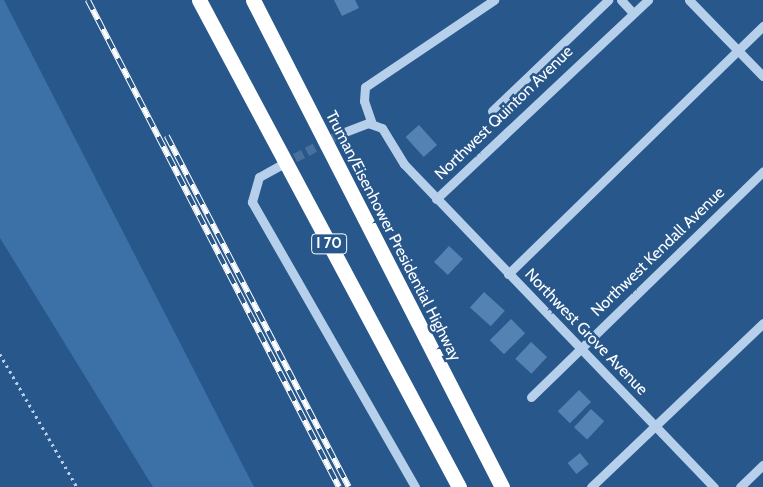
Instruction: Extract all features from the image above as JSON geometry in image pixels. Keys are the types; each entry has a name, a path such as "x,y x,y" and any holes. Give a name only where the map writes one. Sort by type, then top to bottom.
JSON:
{"highway":[{"name":"I 70","path":"199,0 459,487"},
{"name":"Truman/Eisenhower Presidential Highway","path":"253,0 502,487"}],"street":[{"path":"342,133 372,124 364,101 365,87 494,0"},
{"path":"492,111 608,0"},
{"path":"620,0 632,12"},
{"name":"Northwest Quinton Avenue","path":"372,124 386,132 398,157 436,199 632,12 648,0"},
{"path":"689,0 763,76"},
{"path":"508,274 763,26"},
{"path":"279,166 258,177 252,202 415,487"},
{"name":"Northwest Kendall Avenue","path":"531,397 763,171"},
{"name":"Northwest Grove Avenue","path":"436,199 714,487"},
{"path":"591,487 763,323"},
{"path":"740,487 763,465"}],"path":[{"path":"0,354 77,487"}],"shaded area":[{"path":"0,0 4,0 254,487 153,487 0,238"}],"building":[{"path":"334,0 355,0 359,8 342,16"},
{"path":"419,125 437,145 424,157 406,137"},
{"path":"449,246 463,259 448,275 434,262"},
{"path":"484,292 505,311 491,326 470,308"},
{"path":"511,319 525,333 504,354 490,340"},
{"path":"531,342 547,357 531,374 515,359"},
{"path":"579,390 591,402 570,423 558,411"},
{"path":"591,409 604,421 587,440 574,427"},
{"path":"580,453 589,464 576,474 568,463"}],"tunnel":[{"path":"283,164 342,133"}],"railway":[{"path":"88,0 339,487"},
{"path":"167,136 349,487"}]}
